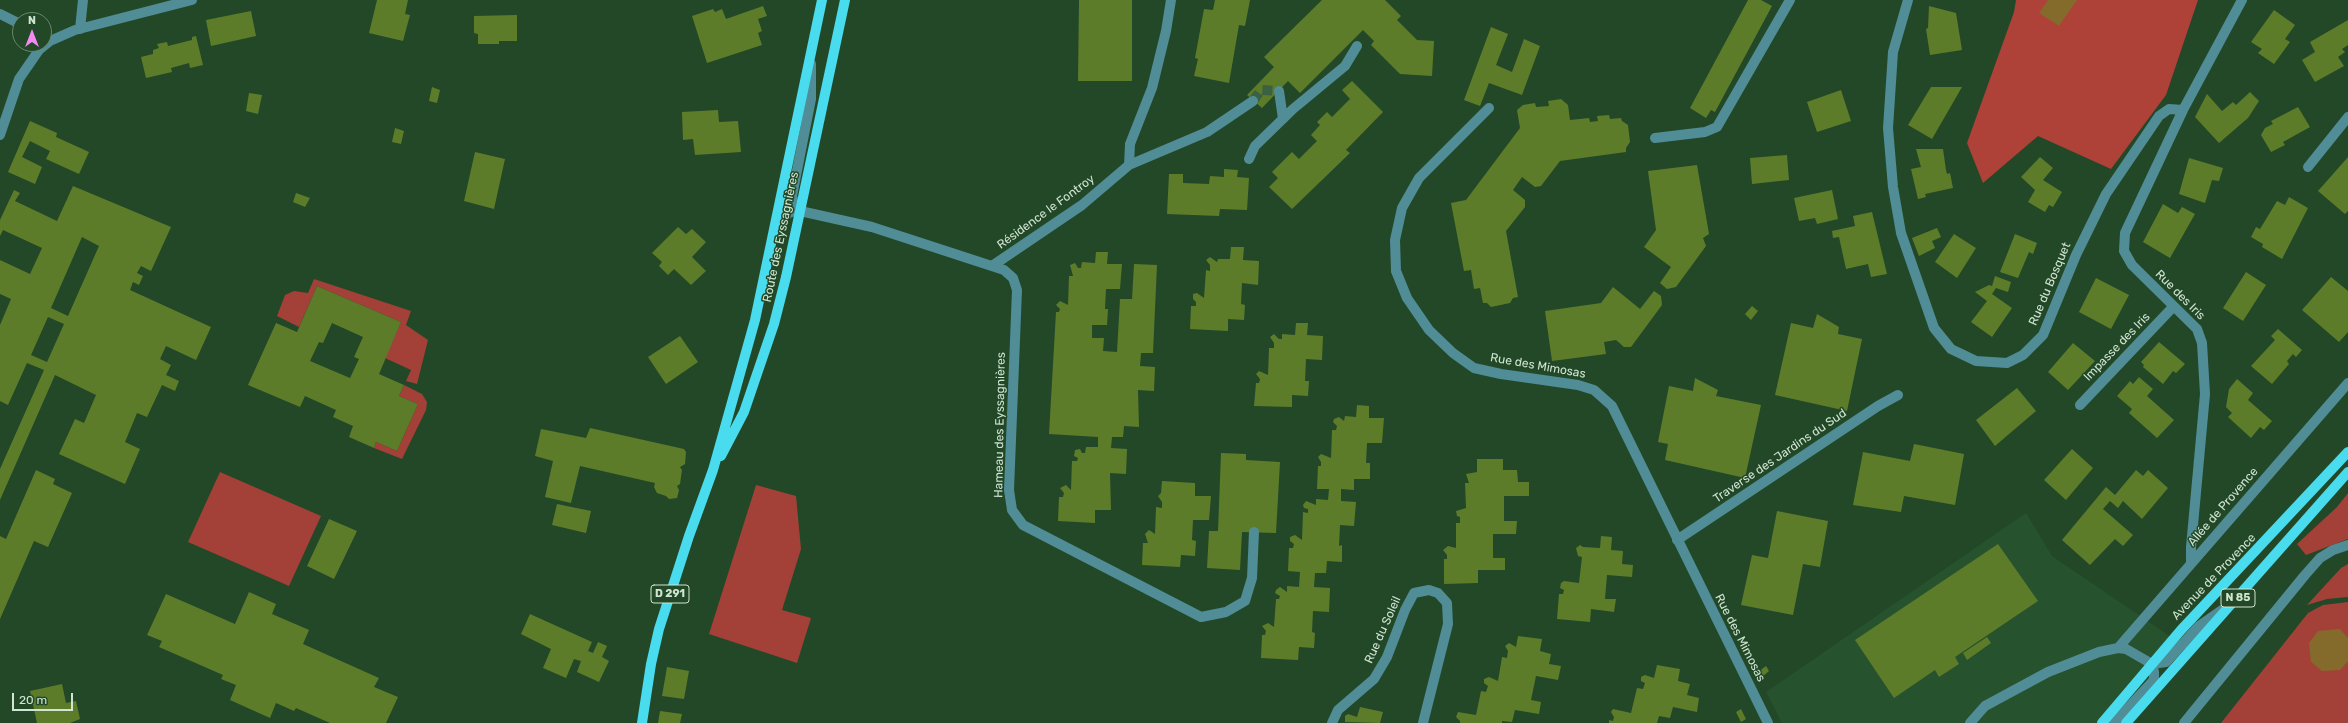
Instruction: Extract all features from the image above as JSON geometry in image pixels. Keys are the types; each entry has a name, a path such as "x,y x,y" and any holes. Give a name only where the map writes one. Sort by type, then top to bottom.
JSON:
{"main road":[{"name":"Route des Eyssagnières","path":"642,723 649,677 659,629 689,536 713,470 755,320 822,0"},
{"name":"Route des Eyssagnières","path":"713,470 744,412 760,370 786,277 845,0"},
{"name":"Avenue de Provence","path":"2102,723 2152,664 2348,452"},
{"name":"N 85","path":"2126,723 2348,472"}],"street":[{"path":"80,29 82,0"},
{"path":"52,37 192,0"},
{"path":"1129,165 1130,144 1152,88 1166,31 1171,0"},
{"path":"1655,138 1705,132 1717,127 1790,0"},
{"name":"Rue du Bosquet","path":"1908,0 1893,52 1888,128 1893,187 1901,233 1934,328 1951,349 1976,361 2007,362 2023,355 2043,335 2076,255 2106,194 2159,116 2169,109 2183,110"},
{"path":"2183,110 2242,0"},
{"path":"0,14 12,20"},
{"path":"1249,159 1255,146 1283,119 1346,66 1357,46"},
{"path":"800,211 794,204 792,196 811,99 811,51"},
{"path":"0,135 19,79 37,52"},
{"path":"1279,91 1283,119"},
{"name":"Résidence le Fontroy","path":"992,266 1082,205 1129,165 1207,132 1253,101"},
{"name":"Rue des Mimosas","path":"1489,108 1419,178 1402,208 1395,240 1396,270 1407,298 1429,330 1453,353 1474,368 1501,374 1578,385 1594,390 1612,406 1676,540 1768,723"},
{"name":"Rue des Iris","path":"2183,110 2125,233 2124,251 2132,265 2197,330 2202,343 2205,394 2190,548 2191,564"},
{"path":"2308,167 2348,117"},
{"path":"776,221 791,212 800,211"},
{"name":"Hameau des Eyssagnières","path":"800,211 872,227 1004,270 1013,278 1017,290 1009,490 1012,510 1023,525 1201,617 1226,612 1245,601 1252,578 1254,532"},
{"name":"Impasse des Iris","path":"2080,405 2173,307"},
{"name":"Allée de Provence","path":"2118,648 2348,383"},
{"name":"Traverse des Jardins du Sud","path":"1676,540 1878,406 1898,395"},
{"path":"2184,723 2320,558 2333,550 2348,545"},
{"name":"Rue du Soleil","path":"1332,723 1338,710 1374,679 1387,658 1405,610 1414,594 1429,590 1438,594 1447,603 1448,624 1423,723"},
{"path":"1970,723 1985,706 2048,672 2099,652 2118,648 2126,649 2152,664 2166,662 2199,626 2217,612 2234,602"},
{"path":"2114,723 2154,680 2152,664"}],"shaded area":[{"path":"2016,0 2198,0 2166,95 2111,169 2038,136 1983,183 1967,143 2014,12"},
{"path":"2048,0 2077,0 2059,26 2039,13"},
{"path":"314,279 411,311 406,325 428,340 417,384 406,381 411,370 385,358 401,322 317,286 299,327 277,316 285,295 294,291 308,293"},
{"path":"404,385 422,394 427,402 426,410 402,459 374,448 376,442 397,451 418,404 399,396"},
{"path":"220,472 321,516 289,586 188,542"},
{"path":"756,485 796,496 801,549 782,610 811,618 797,663 709,634"},
{"path":"2348,493 2348,539 2306,555 2297,544 2337,507"},
{"path":"2026,513 2052,556 2171,637 2097,723 1782,723 1766,692"},
{"path":"2348,564 2348,597 2327,599 2307,605 2341,568"},
{"path":"2348,602 2348,723 2221,723 2308,613 2323,605"},
{"path":"2340,629 2348,638 2348,661 2340,670 2322,671 2311,662 2309,643 2318,631"}],"building":[{"path":"377,0 408,0 405,14 410,15 403,41 369,33"},
{"path":"1079,0 1132,0 1132,81 1078,81"},
{"path":"1215,0 1250,0 1245,26 1239,25 1229,83 1194,76 1198,59 1195,58 1204,9 1213,10"},
{"path":"1322,0 1385,0 1401,16 1397,20 1417,40 1434,41 1432,76 1400,74 1371,45 1374,41 1363,30 1300,93 1288,81 1262,108 1247,95 1274,67 1264,57"},
{"path":"1748,0 1761,0 1772,6 1715,112 1711,110 1706,118 1690,108"},
{"path":"763,6 767,16 758,19 762,31 758,33 762,45 707,63 692,16 713,9 715,12 722,9 726,19"},
{"path":"1929,6 1956,13 1962,50 1930,55 1926,29 1928,28"},
{"path":"2274,10 2295,25 2285,39 2290,42 2274,64 2258,53 2262,49 2251,42"},
{"path":"251,11 256,36 211,46 206,20"},
{"path":"517,15 517,41 499,41 499,44 478,44 478,34 474,33 474,16"},
{"path":"2348,20 2348,45 2342,49 2345,52 2338,57 2344,66 2315,82 2302,60 2315,52 2310,42"},
{"path":"1491,27 1508,34 1496,65 1512,72 1524,39 1540,46 1522,95 1489,83 1480,106 1464,100"},
{"path":"196,36 203,65 190,68 189,63 171,68 172,72 146,78 141,57 153,54 153,50 159,48 157,44 167,42 168,46 192,40 192,37"},
{"path":"1352,81 1383,112 1346,150 1350,153 1292,209 1269,187 1278,178 1272,172 1292,152 1299,159 1317,141 1311,135 1320,125 1317,122 1327,112 1332,117 1350,99 1342,90"},
{"path":"432,87 440,90 437,103 429,101"},
{"path":"1931,87 1962,87 1932,139 1908,125"},
{"path":"1841,90 1851,121 1817,132 1807,102"},
{"path":"2250,92 2259,101 2248,118 2219,143 2195,117 2207,94 2222,111 2233,102 2236,105"},
{"path":"249,93 262,95 258,114 246,111"},
{"path":"1561,99 1568,105 1570,120 1589,118 1590,122 1598,121 1597,116 1609,115 1610,119 1621,118 1622,121 1628,125 1630,142 1626,148 1626,152 1560,161 1541,186 1535,187 1522,177 1513,190 1525,200 1525,207 1506,231 1518,297 1513,298 1510,303 1491,307 1487,303 1483,303 1480,288 1474,289 1471,270 1464,271 1451,203 1466,200 1520,128 1517,110 1523,105 1535,103 1536,107 1549,106 1548,101"},
{"path":"2298,107 2310,127 2283,142 2285,145 2271,152 2261,135 2265,128 2273,124 2271,121"},
{"path":"718,110 719,122 738,121 741,152 695,155 693,139 683,140 682,112"},
{"path":"30,121 57,133 56,137 89,152 79,174 46,159 50,151 30,141 22,157 42,167 35,184 8,172"},
{"path":"395,128 404,131 401,144 392,142"},
{"path":"1916,149 1943,149 1947,174 1950,173 1953,188 1925,194 1926,197 1918,199 1911,169 1921,167"},
{"path":"475,152 505,159 494,209 464,201"},
{"path":"1787,155 1789,180 1752,184 1750,158"},
{"path":"2040,157 2053,168 2043,180 2062,192 2053,207 2049,205 2045,212 2028,202 2035,190 2021,177"},
{"path":"2348,157 2348,211 2345,214 2318,191"},
{"path":"2189,158 2223,168 2219,181 2212,180 2205,203 2179,194"},
{"path":"1697,165 1709,234 1703,238 1706,246 1676,287 1667,289 1660,283 1671,267 1644,247 1656,230 1648,171"},
{"path":"1224,169 1238,170 1237,177 1249,178 1247,210 1220,209 1219,216 1167,214 1169,174 1183,174 1183,183 1209,184 1210,176 1224,177"},
{"path":"73,186 171,227 151,271 141,266 137,273 143,276 139,285 133,282 130,290 211,327 196,360 166,346 160,359 171,365 166,375 179,381 175,391 162,385 147,417 137,413 125,442 140,449 125,484 59,454 75,419 84,423 96,395 55,375 0,500 0,469 44,370 27,363 8,405 0,401 0,325 11,299 0,294 0,260 30,274 42,248 3,230 0,236 0,220 14,190 20,193 15,201 57,221","holes":["82,237 99,246 68,316 51,308","48,317 64,324 47,362 31,355"]},
{"path":"1832,190 1838,219 1817,224 1815,218 1799,221 1794,198"},
{"path":"296,193 310,198 305,207 293,202"},
{"path":"2289,197 2308,208 2282,259 2262,247 2263,244 2251,237 2256,227 2260,229 2277,201 2285,205"},
{"path":"2163,204 2178,213 2182,207 2195,214 2170,258 2143,242"},
{"path":"1872,212 1887,274 1871,277 1868,264 1846,269 1839,237 1833,238 1832,231 1855,226 1853,216"},
{"path":"678,227 686,234 692,229 706,242 692,257 706,271 691,285 674,269 668,275 659,266 662,262 652,253"},
{"path":"1937,228 1941,237 1932,241 1935,248 1919,256 1912,238"},
{"path":"1954,234 1976,248 1957,278 1935,262"},
{"path":"2015,234 2037,243 2033,254 2029,252 2018,278 2000,272"},
{"path":"1231,247 1244,247 1243,260 1259,261 1258,285 1242,283 1241,304 1245,305 1244,320 1228,319 1228,331 1190,329 1191,306 1196,306 1196,302 1193,299 1193,294 1197,293 1204,298 1206,270 1210,271 1210,265 1206,260 1210,257 1217,262 1218,259 1230,259"},
{"path":"1096,252 1108,252 1107,264 1122,264 1120,289 1106,289 1105,309 1108,309 1107,325 1092,325 1092,338 1104,338 1103,351 1117,352 1120,299 1132,299 1134,264 1157,265 1153,353 1141,353 1140,366 1155,367 1154,391 1138,390 1139,427 1124,426 1123,437 1112,437 1111,448 1127,449 1126,474 1110,473 1111,510 1095,510 1095,523 1058,521 1059,497 1063,497 1064,493 1060,488 1066,485 1071,490 1072,461 1077,461 1078,458 1074,456 1075,450 1080,449 1082,453 1085,453 1086,447 1098,447 1098,437 1049,434 1056,312 1059,312 1060,309 1056,305 1060,301 1068,305 1069,276 1073,276 1070,265 1075,263 1078,268 1081,268 1082,262 1095,263"},
{"path":"2246,272 2266,285 2243,321 2223,308"},
{"path":"1995,276 2011,282 2008,292 1996,288 1992,294 2012,308 1992,337 1971,322 1987,301 1975,292 1989,285 1992,286"},
{"path":"2331,277 2348,291 2348,332 2339,342 2302,310"},
{"path":"2096,278 2129,295 2111,329 2079,312"},
{"path":"317,286 401,322 379,374 404,385 399,396 418,404 397,451 376,442 374,448 349,437 353,426 333,417 336,410 305,396 300,407 248,385 276,323 297,332","holes":["332,323 363,337 354,357 359,359 350,378 310,361 319,342 323,343"]},
{"path":"1613,287 1640,309 1654,291 1661,296 1662,305 1631,347 1624,347 1616,340 1604,342 1606,354 1552,361 1545,311 1601,303"},
{"path":"1752,306 1758,311 1751,320 1745,314"},
{"path":"1817,314 1839,327 1838,334 1862,339 1847,411 1775,395 1791,323 1813,328"},
{"path":"1296,323 1308,323 1307,335 1323,336 1322,360 1306,359 1305,381 1309,381 1308,396 1292,395 1292,407 1254,406 1256,383 1259,383 1260,379 1256,374 1259,371 1268,375 1269,348 1274,348 1274,343 1270,337 1274,334 1279,339 1282,339 1282,334 1295,335"},
{"path":"2278,329 2302,350 2296,357 2293,354 2287,361 2289,364 2272,384 2251,366 2275,340 2271,336"},
{"path":"680,336 698,362 666,384 648,357"},
{"path":"2159,342 2185,364 2176,373 2173,371 2163,384 2143,367 2144,365 2141,362"},
{"path":"2073,343 2095,361 2068,390 2048,372"},
{"path":"2139,377 2153,389 2147,396 2174,420 2157,438 2129,413 2132,409 2117,396 2130,381 2133,384"},
{"path":"1695,378 1718,390 1716,396 1761,405 1745,478 1665,460 1668,444 1658,442 1669,386 1693,391"},
{"path":"2237,379 2253,393 2248,400 2272,421 2264,430 2260,427 2251,438 2228,417 2232,413 2226,407 2229,389"},
{"path":"2017,388 2036,411 1995,446 1976,420"},
{"path":"1357,405 1369,406 1369,418 1384,418 1382,443 1367,443 1366,463 1370,463 1370,479 1354,479 1354,490 1341,489 1341,501 1356,502 1354,526 1340,525 1339,546 1342,545 1342,562 1327,561 1326,573 1315,573 1314,587 1330,588 1329,612 1313,611 1312,632 1315,633 1314,648 1299,647 1298,660 1261,658 1262,635 1265,635 1266,631 1262,626 1268,623 1274,627 1276,599 1279,599 1280,596 1275,593 1276,590 1280,587 1287,592 1287,586 1299,587 1300,572 1288,571 1289,548 1293,548 1294,544 1290,541 1290,537 1295,535 1302,540 1303,512 1308,513 1308,509 1304,508 1303,505 1306,501 1316,505 1316,499 1328,500 1329,489 1317,489 1318,466 1321,466 1321,462 1318,457 1321,454 1331,458 1332,430 1336,430 1337,426 1333,422 1334,419 1339,417 1344,421 1345,416 1356,417"},
{"path":"590,428 684,449 686,452 685,464 680,467 682,470 680,484 677,486 679,490 677,498 669,499 666,496 657,493 654,487 655,483 580,466 571,503 545,497 553,461 535,456 541,429 586,438"},
{"path":"1914,444 1964,454 1955,505 1904,496 1901,512 1853,505 1863,452 1910,461"},
{"path":"2072,449 2093,468 2066,500 2044,480"},
{"path":"1221,453 1246,454 1246,460 1280,462 1276,533 1242,532 1240,570 1207,568 1209,531 1218,531"},
{"path":"1477,459 1503,459 1503,470 1517,470 1518,482 1529,482 1529,496 1504,496 1504,521 1517,521 1516,534 1493,534 1493,558 1505,558 1505,570 1478,570 1478,583 1444,584 1444,559 1447,559 1447,555 1443,550 1448,546 1456,548 1456,523 1460,523 1460,517 1457,516 1456,511 1466,508 1465,483 1469,483 1466,474 1477,472"},
{"path":"36,470 55,479 53,484 72,493 48,547 34,541 0,619 0,536 6,539"},
{"path":"2136,470 2143,476 2148,470 2168,488 2142,519 2123,501 2118,508 2110,501 2103,509 2133,535 2123,546 2115,539 2090,565 2062,540 2106,487 2115,495"},
{"path":"1162,481 1195,483 1195,496 1211,496 1209,520 1193,520 1192,540 1196,541 1195,556 1181,555 1180,567 1142,565 1143,543 1148,543 1145,534 1149,530 1155,534 1156,507 1162,508 1162,502 1158,496 1161,493"},
{"path":"557,504 591,511 586,533 552,525"},
{"path":"1777,511 1828,521 1820,567 1803,564 1793,615 1741,605 1752,555 1768,558"},
{"path":"329,519 357,531 334,579 307,566"},
{"path":"1601,536 1612,537 1611,550 1623,551 1622,564 1633,565 1632,577 1607,575 1605,599 1616,599 1614,612 1591,609 1590,622 1557,619 1559,594 1563,594 1564,590 1560,588 1561,583 1564,581 1579,583 1582,557 1578,556 1576,548 1580,545 1583,547 1600,548"},
{"path":"1998,544 2038,601 1955,657 1959,664 1939,677 1935,670 1894,698 1855,640"},
{"path":"249,592 276,604 272,614 309,630 303,644 379,678 374,687 398,697 386,723 330,723 296,708 294,711 276,703 270,718 230,700 236,685 221,679 223,675 159,647 162,641 147,635 166,594 235,624"},
{"path":"530,614 592,642 588,651 593,653 598,642 607,646 602,657 609,661 599,682 577,672 581,661 574,659 566,678 543,668 551,649 521,634"},
{"path":"1518,636 1542,639 1540,651 1551,654 1549,664 1561,666 1558,680 1536,676 1531,700 1541,702 1539,714 1515,710 1512,722 1460,723 1456,717 1458,712 1476,715 1481,691 1486,692 1488,686 1484,683 1484,679 1489,677 1498,681 1502,657 1507,658 1508,651 1505,646 1509,643 1516,647"},
{"path":"1987,637 1991,643 1967,660 1963,653"},
{"path":"1657,665 1680,669 1678,681 1690,684 1687,695 1699,698 1697,712 1673,707 1670,718 1659,716 1657,723 1609,723 1609,720 1613,721 1614,717 1611,712 1613,709 1631,713 1637,688 1643,689 1645,683 1641,681 1641,677 1645,675 1654,678"},
{"path":"1766,666 1769,671 1761,678 1758,672"},
{"path":"667,667 689,671 684,699 662,696"},
{"path":"62,684 66,703 76,701 80,719 70,723 37,723 30,691"},
{"path":"1360,707 1383,712 1380,723 1345,722 1345,716 1348,714 1357,717"},
{"path":"1741,709 1746,719 1741,722 1736,712"},
{"path":"660,711 682,714 680,723 658,723"}],"tunnel":[{"path":"1253,101 1261,90 1279,91"}]}
